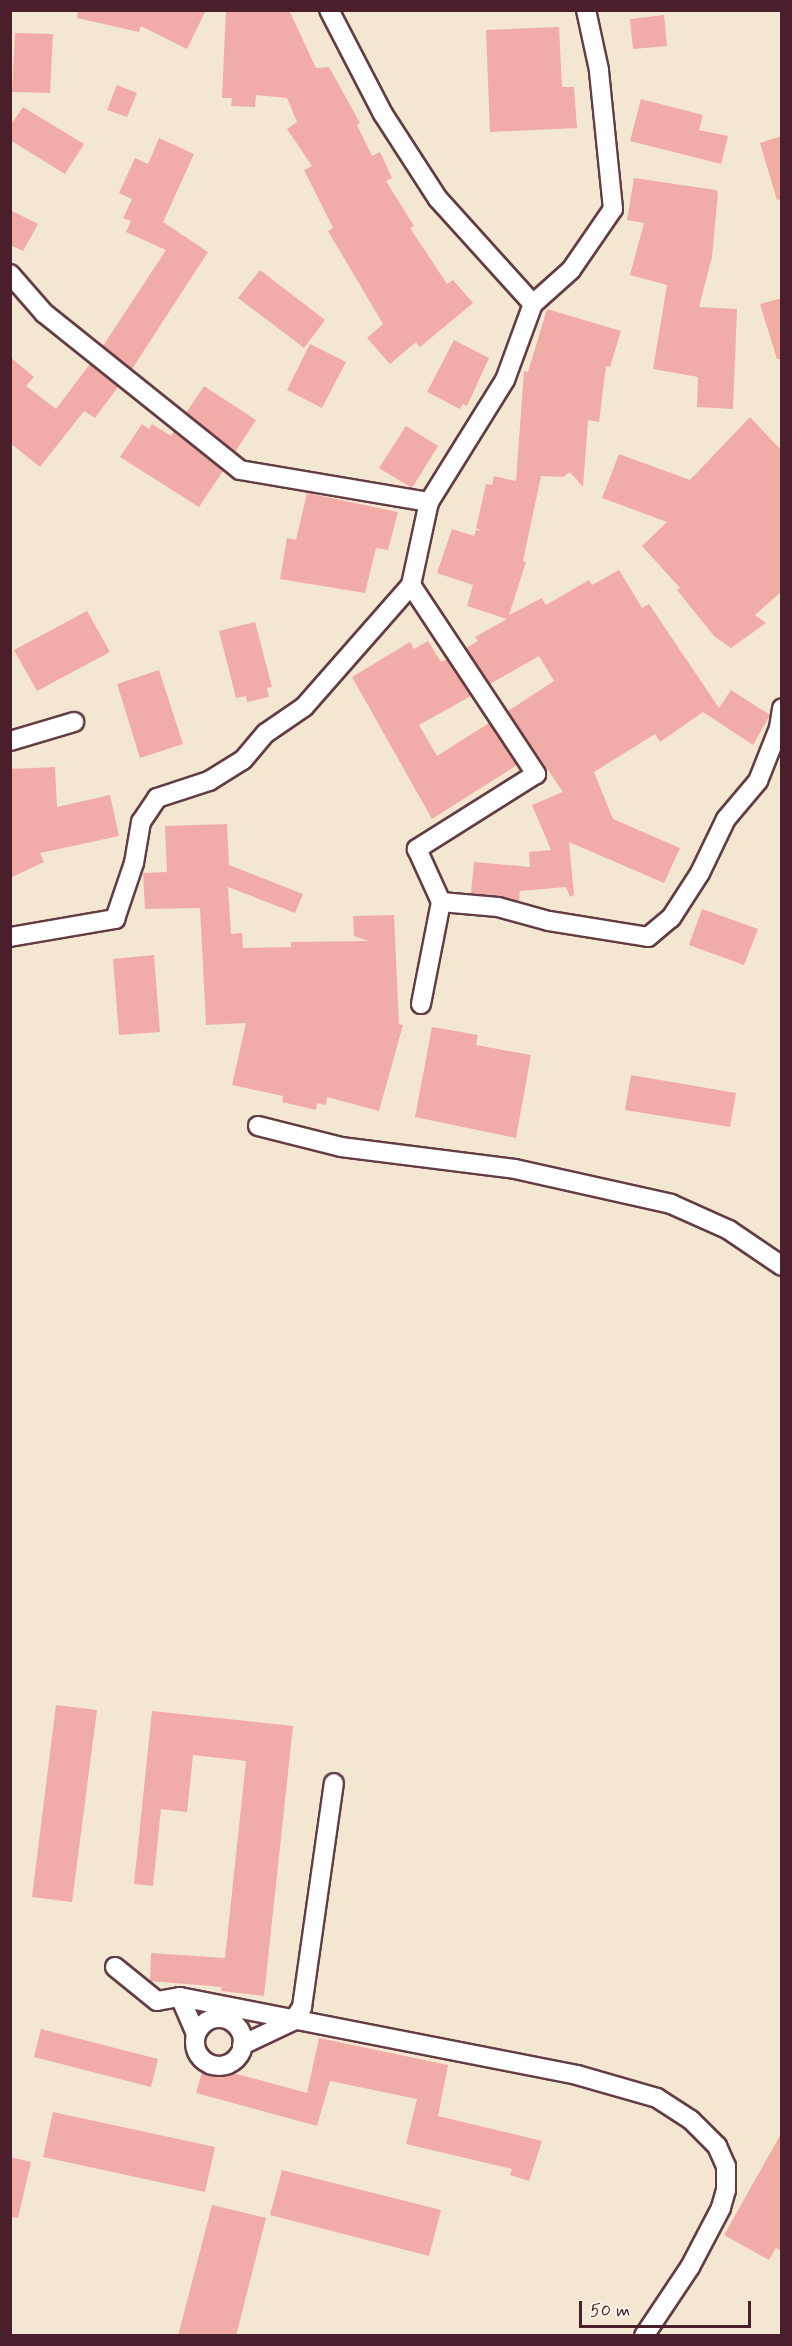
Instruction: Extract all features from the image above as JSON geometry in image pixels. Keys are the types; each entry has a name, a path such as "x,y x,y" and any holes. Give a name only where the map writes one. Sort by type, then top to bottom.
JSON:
{"street":[{"path":"329,10 383,114 438,199 533,304"},
{"path":"10,937 116,919 134,863 141,822 157,798 208,781 243,760 266,733 304,707 411,585 429,502 505,380 533,304 571,270 613,209 599,70 586,10"},
{"path":"10,273 44,313 240,470 429,502"},
{"path":"411,585 536,774 417,849 441,902 421,1004"},
{"path":"441,902 498,907 549,921 648,937 671,918 700,873 726,819 758,781 779,728 782,708"},
{"path":"10,741 74,722"},
{"path":"258,1126 341,1147 515,1169 671,1204 729,1230 782,1266"},
{"path":"180,1997 196,2034 196,2051 213,2065 230,2063 242,2045 293,2021 302,2007 334,1783"},
{"path":"115,1967 157,2001 180,1997 577,2075 657,2098 691,2120 717,2146 726,2166 726,2190 721,2208 690,2267 644,2336"},
{"path":"196,2034 207,2021 224,2019 238,2029 242,2045"}],"building":[{"path":"78,10 206,10 187,49 141,26 139,32 77,18"},
{"path":"226,10 289,10 316,68 329,67 360,123 357,125 372,156 380,152 392,178 386,181 414,226 410,228 447,284 453,280 473,303 420,347 416,342 390,364 367,338 383,324 328,231 333,228 304,170 312,166 287,129 297,122 287,98 256,95 255,107 231,106 232,98 222,98"},
{"path":"664,15 667,46 633,49 630,19"},
{"path":"559,27 562,87 574,87 577,128 490,132 486,30"},
{"path":"15,33 53,34 50,93 12,92"},
{"path":"117,85 137,93 127,117 107,110"},
{"path":"641,99 703,115 699,130 728,136 721,164 630,141"},
{"path":"23,107 84,144 65,174 10,140 10,126"},
{"path":"782,136 782,199 777,200 760,143"},
{"path":"159,138 194,154 163,222 208,252 132,369 103,346 166,250 126,232 131,221 123,218 132,199 119,193 135,158 148,164"},
{"path":"634,178 716,190 718,193 712,257 699,307 737,309 733,409 697,407 698,377 653,369 667,285 630,275 644,223 627,220"},
{"path":"10,210 38,224 23,251 10,245"},
{"path":"260,270 325,320 304,348 238,298"},
{"path":"782,298 782,359 777,359 760,304"},
{"path":"547,309 621,331 610,367 606,366 599,422 588,420 583,487 570,472 563,477 541,476 523,561 526,562 509,615 542,598 546,605 589,580 592,585 619,570 642,608 649,604 719,708 731,690 770,715 753,745 703,712 660,742 655,734 594,772 613,819 680,848 664,883 569,842 574,895 570,897 566,887 520,891 519,901 471,893 474,862 530,867 529,852 551,850 532,805 563,792 508,711 554,681 539,656 490,684 466,648 478,641 475,637 507,619 467,606 473,585 437,573 452,529 474,536 476,530 482,531 476,528 486,484 492,485 494,476 516,481 524,371 528,372"},
{"path":"454,340 489,358 467,406 463,404 460,409 427,392"},
{"path":"310,344 346,362 322,408 287,390"},
{"path":"10,357 34,377 26,386 56,409 90,364 118,387 95,418 84,411 40,467 10,443"},
{"path":"204,386 256,420 235,452 186,413"},
{"path":"750,417 782,451 782,591 755,615 766,623 731,648 714,636 677,590 680,588 642,546 667,522 602,498 619,454 690,480"},
{"path":"142,424 149,429 152,424 171,436 174,431 223,471 199,507 120,457"},
{"path":"406,426 438,446 412,488 379,468"},
{"path":"307,493 398,512 388,550 376,548 365,593 280,579 287,538 296,540"},
{"path":"87,611 110,652 37,691 14,650"},
{"path":"255,622 272,687 267,688 269,697 247,702 246,696 236,698 219,631"},
{"path":"428,641 441,662 447,659 471,696 419,725 437,756 489,723 517,765 432,819 352,677 410,642 414,649"},
{"path":"159,670 183,744 140,758 117,684"},
{"path":"55,767 57,807 110,795 119,836 40,853 44,862 10,878 10,769"},
{"path":"227,824 229,865 303,894 295,913 228,887 231,934 242,933 243,948 291,947 291,942 368,941 354,936 353,916 394,915 399,1024 403,1025 379,1111 327,1097 326,1105 317,1103 316,1110 282,1102 283,1096 232,1085 246,1023 206,1025 200,908 145,909 143,873 167,872 165,826"},
{"path":"702,909 758,929 744,965 689,945"},
{"path":"154,955 160,1032 119,1035 113,959"},
{"path":"432,1027 478,1035 476,1045 531,1055 516,1138 415,1117"},
{"path":"631,1075 736,1093 730,1127 625,1110"},
{"path":"56,1705 97,1710 72,1902 32,1897"},
{"path":"152,1711 293,1726 264,1996 221,1991 222,1987 150,1981 151,1953 225,1958 246,1761 193,1755 187,1812 161,1809 153,1886 134,1884"},
{"path":"41,2029 158,2059 151,2087 34,2057"},
{"path":"319,2038 448,2065 438,2116 542,2141 529,2181 510,2175 512,2169 406,2144 417,2099 330,2081 317,2126 196,2093 204,2065 307,2093"},
{"path":"53,2112 215,2147 205,2192 43,2157"},
{"path":"782,2132 782,2251 776,2248 769,2260 724,2235"},
{"path":"10,2157 31,2162 18,2218 10,2217"},
{"path":"282,2170 441,2210 429,2256 270,2215"},
{"path":"212,2205 266,2218 236,2336 178,2336"}]}
